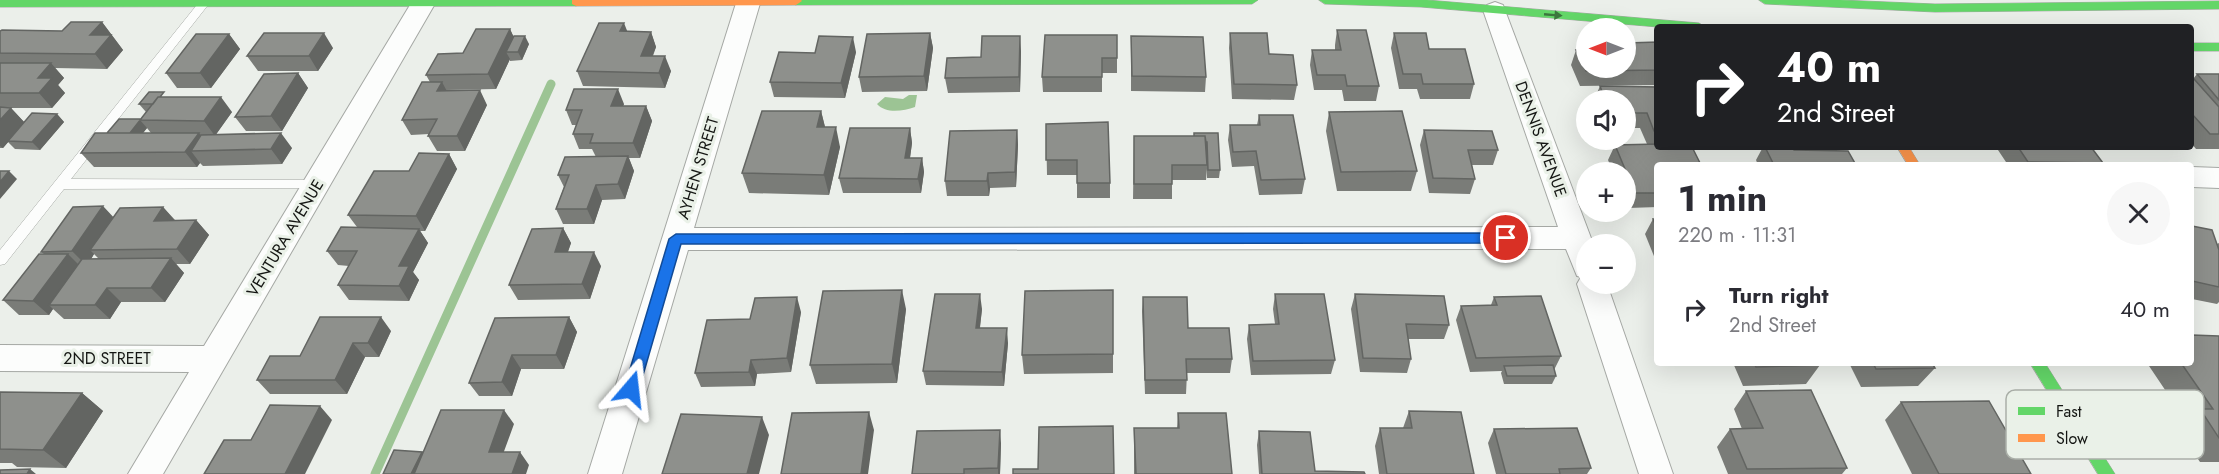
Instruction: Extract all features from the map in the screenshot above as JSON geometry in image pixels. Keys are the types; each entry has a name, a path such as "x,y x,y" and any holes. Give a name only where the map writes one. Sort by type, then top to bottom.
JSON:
{"main road":[{"path":"0,3 1252,0"},
{"path":"1325,0 1421,3 1663,24"},
{"path":"1765,0 2006,9 2131,3 2219,5"},
{"path":"1816,2 1825,20"},
{"path":"2194,47 2219,47"},
{"path":"2039,366 2054,390"},
{"path":"2098,459 2107,474"}],"street":[{"name":"AYHEN STREET","path":"606,474 749,0"},
{"name":"VENTURA AVENUE","path":"145,474 424,2"},
{"name":"DENNIS AVENUE","path":"1495,10 1576,235"},
{"path":"2194,177 2219,178"},
{"path":"676,239 1576,238"},
{"path":"1595,294 1656,474"},
{"name":"2ND STREET","path":"0,358 213,359"}],"lane":[{"path":"0,260 204,3"},
{"path":"60,184 316,185"}],"shaded area":[{"path":"909,95 917,95 915,107 890,110 877,104 885,97 903,99"}],"building":[{"path":"71,22 102,22 90,35 111,35 95,54 0,53 0,31 2,30 62,31"},
{"path":"599,23 624,23 620,31 651,32 641,56 665,56 659,73 577,71"},
{"path":"476,29 510,29 488,74 426,75 438,54 463,53"},
{"path":"1337,30 1366,30 1379,86 1347,86 1345,75 1317,75 1312,50 1341,50"},
{"path":"264,33 324,33 309,56 247,56"},
{"path":"930,33 924,76 859,77 867,34"},
{"path":"1230,33 1267,33 1269,54 1293,55 1297,85 1234,84"},
{"path":"1394,33 1426,33 1429,49 1465,49 1474,84 1423,84 1421,74 1403,74"},
{"path":"196,34 229,34 200,73 166,73"},
{"path":"1045,35 1117,35 1117,58 1102,58 1102,77 1042,77"},
{"path":"514,36 525,36 518,52 506,52"},
{"path":"819,36 853,37 841,83 770,82 779,52 815,53"},
{"path":"982,36 1020,36 1019,77 945,78 947,58 981,57"},
{"path":"1131,36 1203,37 1206,77 1132,76"},
{"path":"1654,42 1654,70 1636,70 1636,43"},
{"path":"0,63 51,63 38,78 52,78 39,93 0,93"},
{"path":"298,73 271,116 235,117 264,74"},
{"path":"2197,74 2219,74 2219,100"},
{"path":"2194,79 2219,107 2219,134 2210,134 2194,116"},
{"path":"422,82 442,82 437,91 480,90 457,136 428,136 437,119 402,120"},
{"path":"1600,86 1654,87 1654,131 1647,113 1636,113 1636,90 1601,90"},
{"path":"574,89 618,89 611,106 646,106 633,143 590,143 593,134 573,134 582,110 566,110"},
{"path":"149,92 164,92 153,104 139,104"},
{"path":"158,97 221,97 204,121 140,120"},
{"path":"0,107 11,108 0,120"},
{"path":"762,111 821,111 817,127 836,127 824,175 742,173"},
{"path":"1402,111 1417,171 1341,172 1329,112"},
{"path":"32,113 57,114 32,142 8,141"},
{"path":"1259,115 1293,115 1305,179 1261,180 1256,151 1233,152 1230,125 1260,125"},
{"path":"119,119 141,119 130,133 107,133"},
{"path":"1108,122 1110,183 1077,183 1077,160 1046,160 1046,124"},
{"path":"850,128 910,128 905,158 922,158 918,179 839,178"},
{"path":"1017,130 1015,172 988,173 987,181 945,181 950,131"},
{"path":"1424,130 1492,131 1498,150 1468,150 1475,179 1433,178"},
{"path":"95,133 199,133 185,152 81,153"},
{"path":"281,133 271,149 191,151 201,135"},
{"path":"1194,133 1218,133 1220,170 1208,170 1205,136 1194,136"},
{"path":"1134,136 1205,136 1207,165 1172,165 1172,184 1134,184"},
{"path":"1654,144 1654,150 1694,150 1700,162 1654,162 1654,193 1636,193 1636,162 1622,162 1617,150 1636,150 1636,145"},
{"path":"1766,150 1848,151 1854,162 1772,162"},
{"path":"2020,150 2093,150 2102,162 2028,162"},
{"path":"419,153 449,154 416,216 348,215 374,171 409,171"},
{"path":"628,156 618,184 596,185 587,209 556,209 569,175 558,175 565,157"},
{"path":"0,171 9,171 0,182"},
{"path":"103,206 72,251 41,252 73,207"},
{"path":"163,207 154,221 196,220 177,249 90,250 120,208"},
{"path":"2194,226 2212,230 2219,250 2219,287 2194,281"},
{"path":"341,227 419,229 399,266 409,266 399,286 338,285 357,251 327,251"},
{"path":"563,228 555,252 594,252 582,284 509,285 532,229"},
{"path":"39,254 68,254 33,301 3,300"},
{"path":"171,258 151,288 107,288 95,305 49,305 82,259"},
{"path":"902,290 892,364 810,365 823,291"},
{"path":"1113,290 1113,354 1022,355 1025,291"},
{"path":"935,294 980,294 976,328 1007,328 1002,372 923,371"},
{"path":"1275,294 1324,294 1335,360 1253,361 1249,325 1279,324"},
{"path":"1355,294 1444,296 1449,325 1406,324 1411,359 1363,358"},
{"path":"1541,296 1561,356 1476,358 1461,306 1497,305 1494,297"},
{"path":"797,297 787,358 751,360 749,372 695,373 707,320 750,319 755,298"},
{"path":"1143,297 1187,297 1188,328 1229,328 1232,359 1186,359 1187,380 1145,380"},
{"path":"320,317 381,317 368,343 353,343 335,380 257,380 270,356 300,356"},
{"path":"569,317 556,355 512,355 502,382 469,383 495,318"},
{"path":"2194,335 2219,336 2219,438 2204,415 2204,409 2213,409 2204,396 2204,390 2200,390 2183,366 2194,366"},
{"path":"1553,365 1556,376 1507,376 1504,366"},
{"path":"1874,366 1934,366 1935,368 1876,369"},
{"path":"1811,390 1847,468 1747,469 1730,429 1763,428 1746,391"},
{"path":"0,392 82,393 43,450 0,449"},
{"path":"1989,401 2006,431 2006,459 2022,459 2031,474 1939,474 1901,402"},
{"path":"270,405 320,406 285,474 204,474 224,440 251,440"},
{"path":"441,410 504,410 489,452 520,452 512,474 414,474"},
{"path":"1409,411 1461,412 1474,474 1387,474 1380,428 1412,428"},
{"path":"869,412 861,474 781,474 792,413"},
{"path":"1178,413 1226,413 1232,474 1136,474 1134,428 1179,428"},
{"path":"681,414 762,417 747,474 662,474"},
{"path":"1113,426 1114,474 1013,474 1013,469 1038,469 1039,427"},
{"path":"1577,428 1591,468 1559,469 1560,474 1506,474 1494,429"},
{"path":"1000,430 998,468 964,469 964,474 912,474 917,431"},
{"path":"1259,431 1310,432 1315,471 1364,472 1365,474 1262,474"},
{"path":"394,450 422,452 411,474 383,474"},
{"path":"30,469 27,474 0,474 0,470"}],"waterway":[{"path":"375,474 551,84"}],"traffic: fast":[{"path":"796,1 1252,0"},
{"path":"1325,0 1421,3 1664,24"},
{"path":"1765,0 1935,8 2219,5"},
{"path":"0,3 576,2"},
{"path":"2194,47 2219,47"},
{"path":"2039,366 2054,390"},
{"path":"2098,459 2107,474"}],"traffic: slow":[{"path":"576,2 796,1"},
{"path":"1905,150 1912,162"}],"route":[{"path":"631,389 676,239 1506,238"}]}
